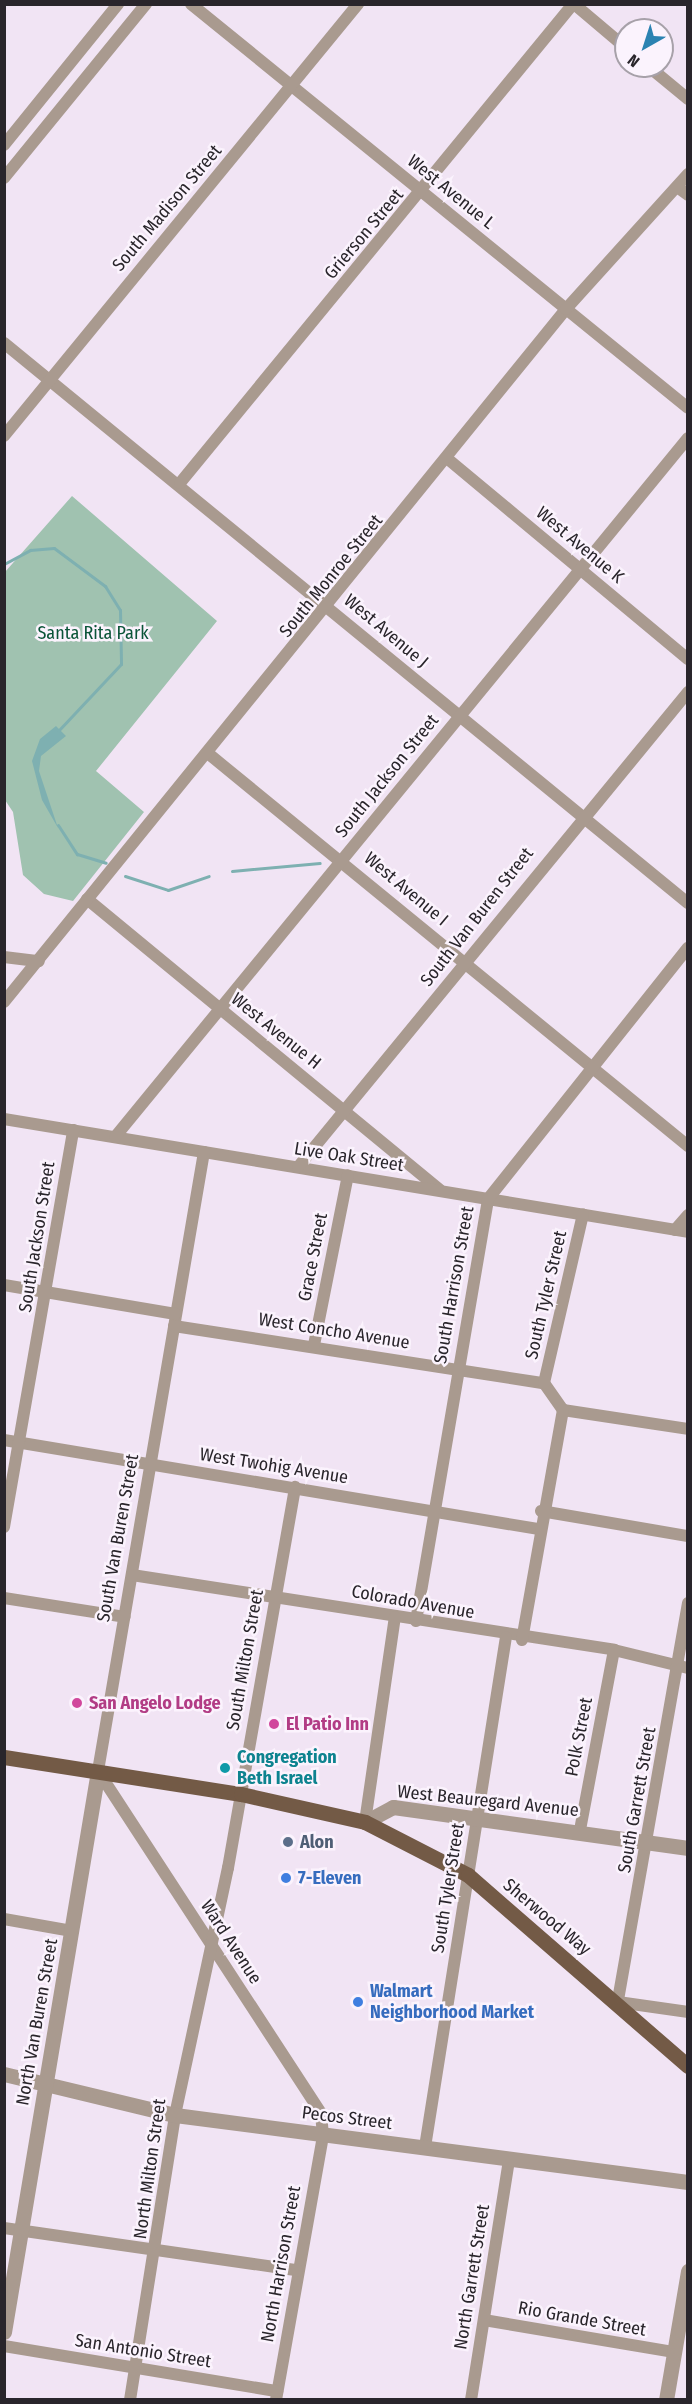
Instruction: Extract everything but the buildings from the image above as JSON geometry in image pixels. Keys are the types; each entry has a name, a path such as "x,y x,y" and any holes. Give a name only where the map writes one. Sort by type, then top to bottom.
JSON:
{"main road":[{"path":"4,1757 241,1794 365,1822"},
{"name":"Sherwood Way","path":"365,1822 468,1875 618,2002 687,2066"}],"street":[{"path":"4,145 118,4"},
{"path":"4,178 146,4"},
{"name":"West Avenue L","path":"191,4 687,408"},
{"name":"South Madison Street","path":"4,436 47,380 358,4"},
{"path":"573,4 614,38"},
{"name":"Grierson Street","path":"180,483 423,192 573,4"},
{"path":"662,78 687,99"},
{"name":"South Monroe Street","path":"4,1002 87,899 210,755 449,460 566,309 687,174"},
{"path":"677,187 687,195"},
{"name":"West Avenue J","path":"4,343 47,380 180,483 459,717 687,903"},
{"name":"South Jackson Street","path":"115,1137 687,438"},
{"name":"West Avenue K","path":"449,460 581,568 687,659"},
{"name":"South Van Buren Street","path":"298,1167 467,963 581,816 687,692"},
{"name":"West Avenue I","path":"210,755 342,860 687,1146"},
{"name":"West Avenue H","path":"87,899 442,1191"},
{"name":"South Harrison Street","path":"416,1621 438,1509 458,1369 488,1199 687,948"},
{"path":"4,957 39,961"},
{"name":"Live Oak Street","path":"4,1119 681,1231"},
{"name":"South Jackson Street","path":"4,1527 47,1292 73,1130"},
{"name":"South Van Buren Street","path":"72,1930 204,1152"},
{"name":"Grace Street","path":"314,1345 348,1175"},
{"name":"South Tyler Street","path":"544,1383 583,1214"},
{"path":"681,1231 687,1215"},
{"name":"West Concho Avenue","path":"4,1285 176,1320 544,1383"},
{"path":"544,1383 563,1410 687,1429"},
{"path":"522,1640 541,1511 563,1410"},
{"name":"West Twohig Avenue","path":"4,1440 438,1509 538,1529"},
{"name":"South Milton Street","path":"212,1945 295,1487"},
{"path":"541,1511 687,1536"},
{"name":"Colorado Avenue","path":"132,1575 274,1595 522,1640 614,1650 684,1667"},
{"path":"4,1598 125,1617"},
{"name":"South Garrett Street","path":"618,2002 684,1667 687,1603"},
{"path":"365,1822 395,1617"},
{"name":"South Tyler Street","path":"425,2147 506,1636"},
{"name":"Polk Street","path":"580,1830 614,1650"},
{"name":"Ward Avenue","path":"98,1772 321,2114 323,2136"},
{"name":"West Beauregard Avenue","path":"365,1822 393,1807 580,1830 687,1848"},
{"path":"4,1919 72,1930"},
{"name":"North Van Buren Street","path":"4,2332 72,1930"},
{"name":"North Milton Street","path":"130,2400 157,2248 175,2115 212,1945"},
{"path":"618,2002 687,2012"},
{"name":"Pecos Street","path":"4,2074 46,2081 175,2115 687,2182"},
{"name":"North Harrison Street","path":"276,2395 323,2136"},
{"name":"North Garrett Street","path":"471,2400 509,2159"},
{"path":"4,2228 157,2248 297,2270"},
{"path":"666,2400 687,2271"},
{"name":"Rio Grande Street","path":"484,2320 674,2352"},
{"name":"San Antonio Street","path":"4,2346 276,2395"}],"green space":[{"name":"Santa Rita Park","path":"72,496 217,621 96,771 144,812 73,901 44,894 23,875 13,812 5,800 5,572"}],"shaded area":[{"path":"56,726 66,736 41,756 39,771 58,828 42,800 32,761 40,739"}],"waterway":[{"path":"4,564 30,550 54,548 105,586 120,610 121,664 58,731"},
{"path":"58,825 77,854 106,863"},
{"path":"232,871 320,863"},
{"path":"125,876 168,890 209,876"}],"place":[{"name":"San Angelo Lodge","path":"77,1703"},
{"name":"El Patio Inn","path":"274,1724"},
{"name":"Congregation Beth Israel","path":"225,1768"},
{"name":"Alon","path":"288,1842"},
{"name":"7-Eleven","path":"286,1878"},
{"name":"Walmart Neighborhood Market","path":"358,2002"}]}
